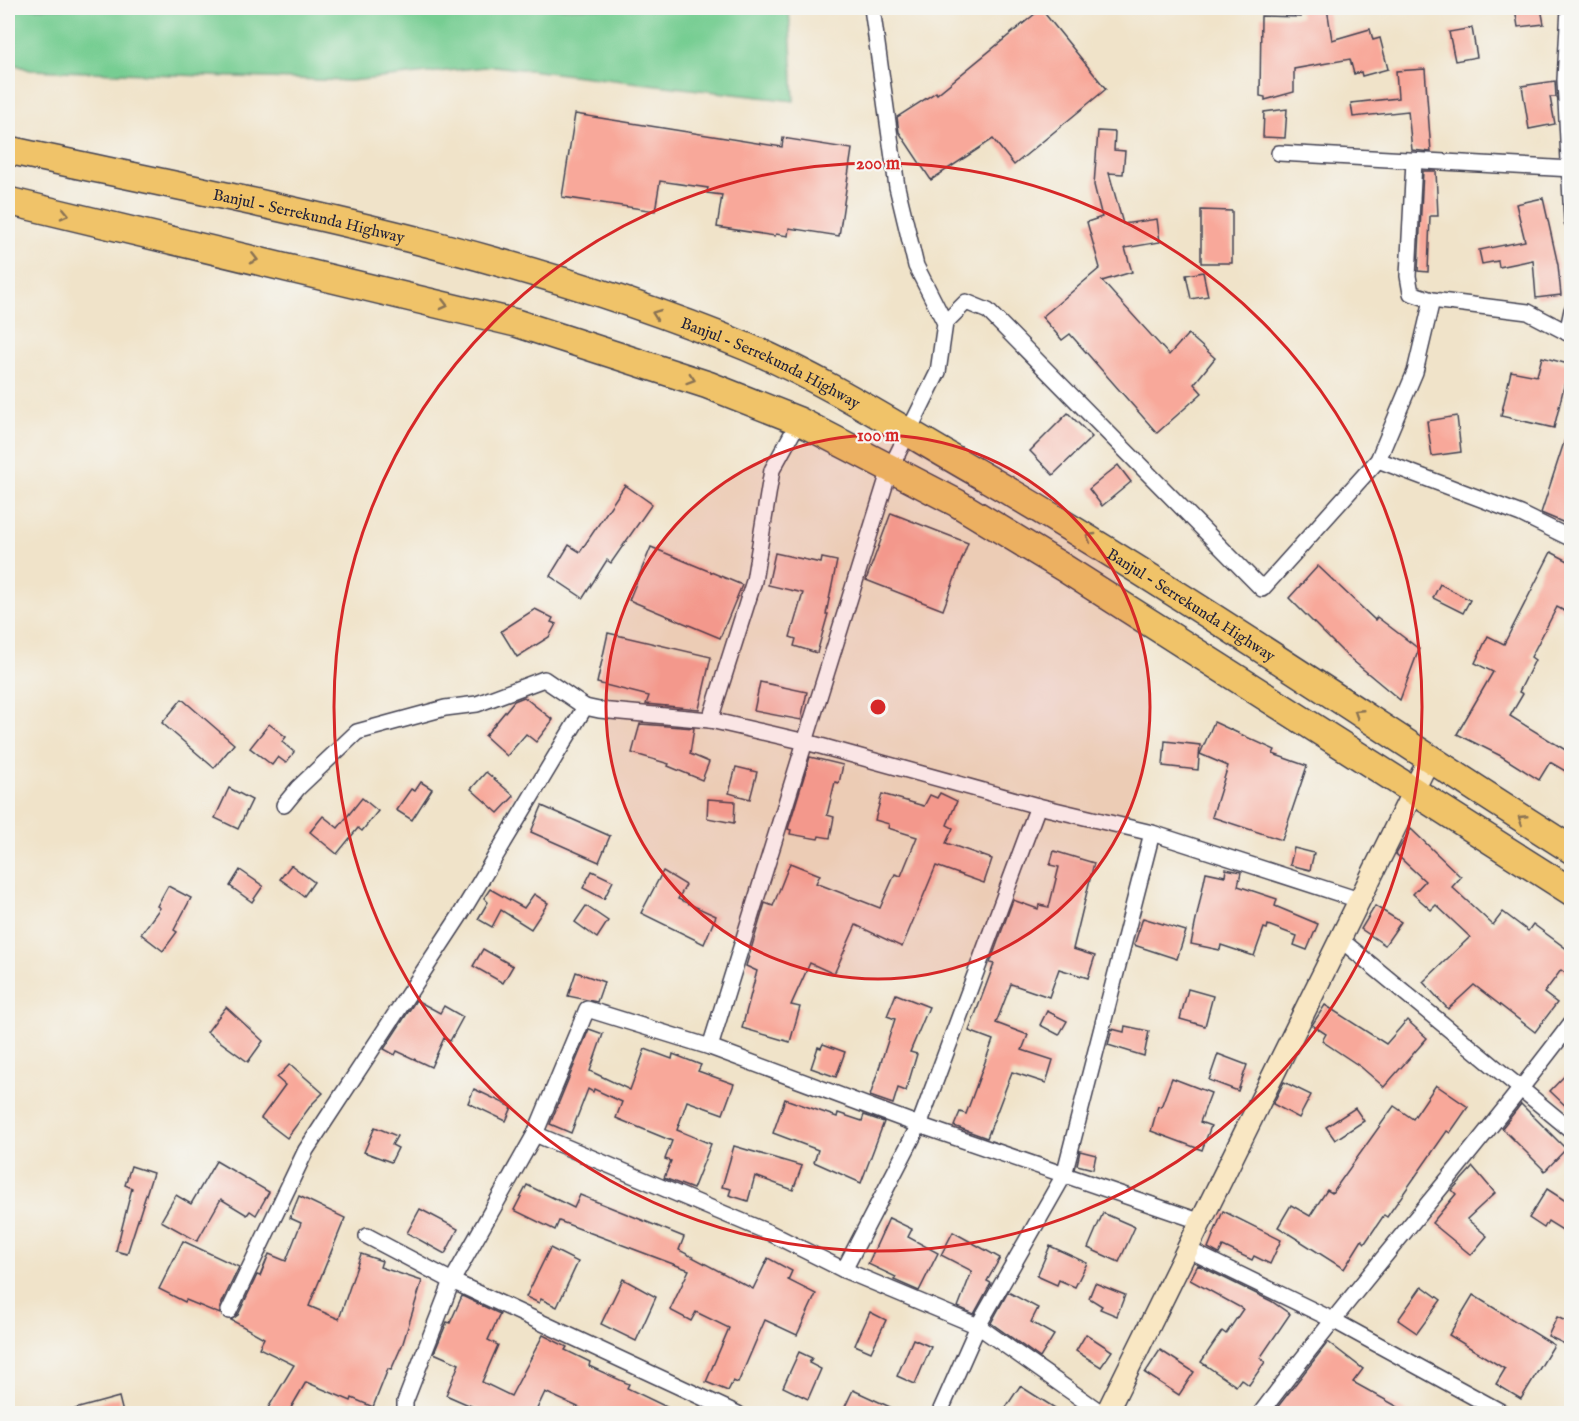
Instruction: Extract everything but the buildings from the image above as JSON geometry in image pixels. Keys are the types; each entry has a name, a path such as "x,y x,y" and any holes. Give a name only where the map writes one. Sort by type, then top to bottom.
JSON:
{"highway":[{"name":"Banjul - Serrekunda Highway","path":"8,150 332,219 550,278 747,348 814,378 1102,545 1572,850"},
{"path":"8,201 516,323 708,385 799,421 957,503 1054,562 1572,892"}],"street":[{"path":"710,1047 890,469 938,372 945,323 916,266 897,187 872,8"},
{"path":"1569,8 1565,80 1572,221"},
{"path":"1279,153 1570,169"},
{"path":"1414,161 1408,286 1412,294 1432,300 1528,312 1570,334 1572,310"},
{"path":"945,323 966,302 988,311 1262,589 1378,460 1415,372 1432,300"},
{"path":"710,720 754,581 772,471 799,421"},
{"path":"1378,460 1521,514 1572,539"},
{"path":"284,805 298,788 357,732 446,708 477,704 544,679 585,707 710,720 806,742 1038,806 1152,833 1359,900"},
{"path":"229,1311 306,1150 459,917 585,707"},
{"path":"534,1134 770,1233 844,1270 978,1326 1105,1413 1189,1250 1429,759"},
{"path":"844,1270 919,1125 1038,806"},
{"path":"939,1413 978,1326 1064,1175 1152,833"},
{"path":"1340,939 1523,1088 1572,1131"},
{"path":"405,1413 405,1402 452,1281 534,1134 587,1009 710,1047 919,1125 1202,1222"},
{"path":"1260,1413 1331,1318 1523,1088 1572,1022"},
{"path":"367,1236 452,1281 738,1413"},
{"path":"1189,1250 1331,1318 1505,1413"}],"green space":[{"path":"8,8 789,8 794,101 495,66 350,81 30,70 8,62"}]}
